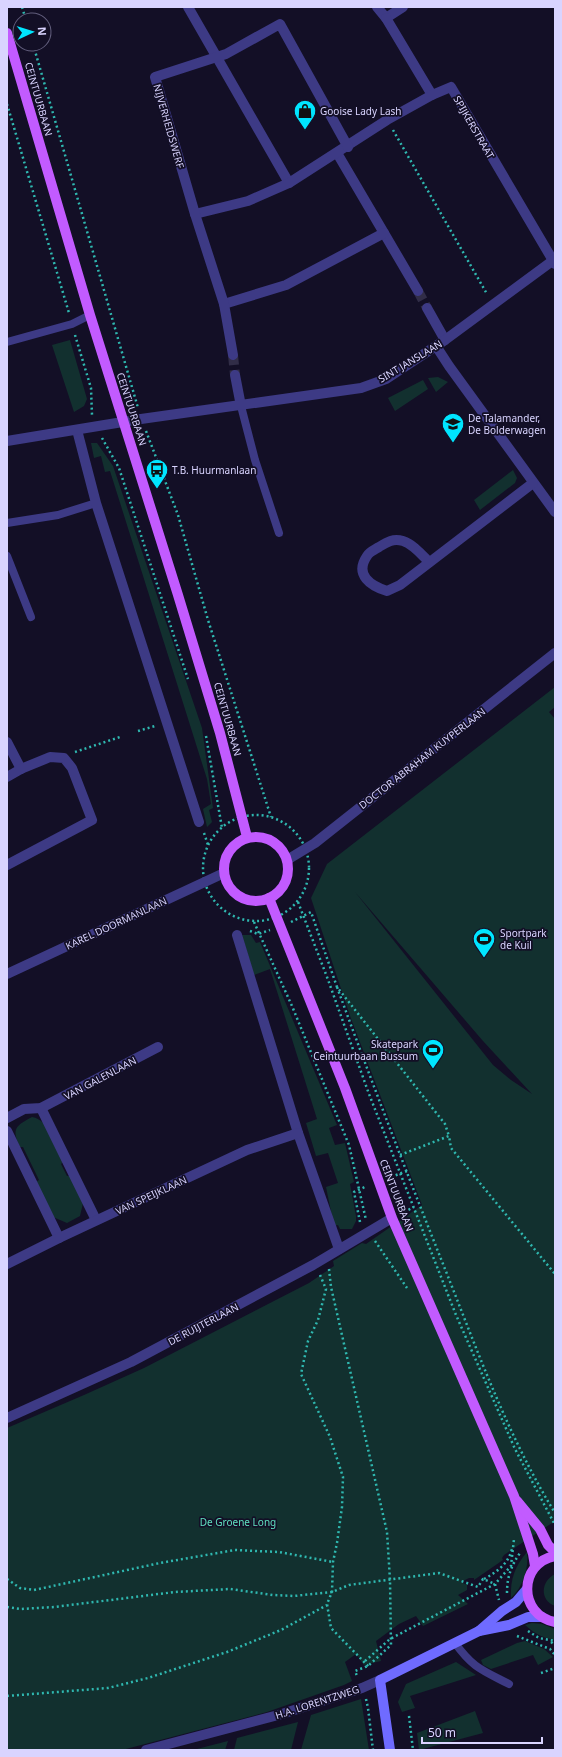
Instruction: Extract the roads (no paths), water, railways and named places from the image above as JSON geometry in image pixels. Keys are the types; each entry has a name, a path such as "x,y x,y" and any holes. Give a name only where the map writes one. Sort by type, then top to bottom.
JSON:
{"main road":[{"name":"CEINTUURBAAN","path":"7,33 90,315 220,733 248,837"},
{"path":"257,836 273,841 284,852 287,860 288,874 285,882 276,894 260,901 251,901 238,895 228,885 224,873 225,859 229,850 236,843 248,837 257,836"},
{"name":"CEINTUURBAAN","path":"269,898 345,1088 392,1218 514,1496 533,1554 535,1566"},
{"name":"CEINTUURBAAN","path":"514,1496 540,1529 548,1545 555,1552"},
{"path":"555,1556 546,1557 535,1566 528,1577 527,1589 528,1600 534,1609 542,1617 555,1622"}],"street":[{"path":"188,7 289,183"},
{"path":"195,214 248,201 289,183 348,147 387,120 432,95 386,18 377,7"},
{"path":"386,18 404,7"},
{"name":"NIJVERHEIDSWERF","path":"233,355 224,304 195,214 155,77 226,54 280,24 348,147"},
{"name":"SPIJKERSTRAAT","path":"432,95 451,87 554,261"},
{"path":"337,153 418,292"},
{"path":"224,304 286,285 384,234"},
{"name":"SINT JANSLAAN","path":"124,422 361,388 386,379 441,343 554,261"},
{"path":"427,308 449,366 555,512"},
{"path":"236,375 241,406"},
{"path":"7,441 124,422"},
{"path":"77,430 96,503 199,822"},
{"path":"429,562 413,547 403,541 390,540 367,554 363,564 364,574 368,582 377,588 387,591 400,586 429,562 533,483"},
{"name":"DOCTOR ABRAHAM KUYPERLAAN","path":"287,860 315,843 555,653"},
{"path":"7,742 21,769"},
{"path":"7,777 21,769 50,757 64,758 72,768 92,820 7,865"},
{"name":"KAREL DOORMANLAAN","path":"7,974 224,873"},
{"path":"241,932 298,1133 339,1249"},
{"name":"VAN GALENLAAN","path":"7,1118 24,1109 42,1108 158,1047"},
{"path":"42,1108 96,1220"},
{"path":"7,1131 59,1238"},
{"name":"VAN SPEIJKLAAN","path":"7,1264 96,1220 247,1150 298,1133"},
{"name":"DE RUIJTERLAAN","path":"7,1418 131,1362 313,1265 392,1218"},
{"name":"H.A. LORENTZWEG","path":"146,1750 282,1714 362,1688 479,1631 502,1611 516,1602 527,1589"},
{"name":"H.A. LORENTZWEG","path":"479,1631 509,1625 528,1617 542,1617"},
{"path":"380,1680 390,1750"}],"lane":[{"path":"7,342 72,324 90,315"},
{"path":"241,406 255,460 279,533"},
{"path":"7,523 58,515 96,503"},
{"path":"7,556 31,617"},
{"path":"455,1643 465,1657 477,1668 508,1684"}],"tunnel":[{"path":"418,291 427,308"},
{"path":"233,355 235,375"}],"place":[{"name":"Gooise Lady Lash","path":"305,130"},
{"name":"De Talamander, De Bolderwagen","path":"453,444"},
{"name":"T.B. Huurmanlaan","path":"157,490"},
{"name":"Sportpark de Kuil","path":"484,958"},
{"name":"Skatepark Ceintuurbaan Bussum","path":"433,1070"}],"park label":[{"name":"De Groene Long","path":"238,1522"}]}
